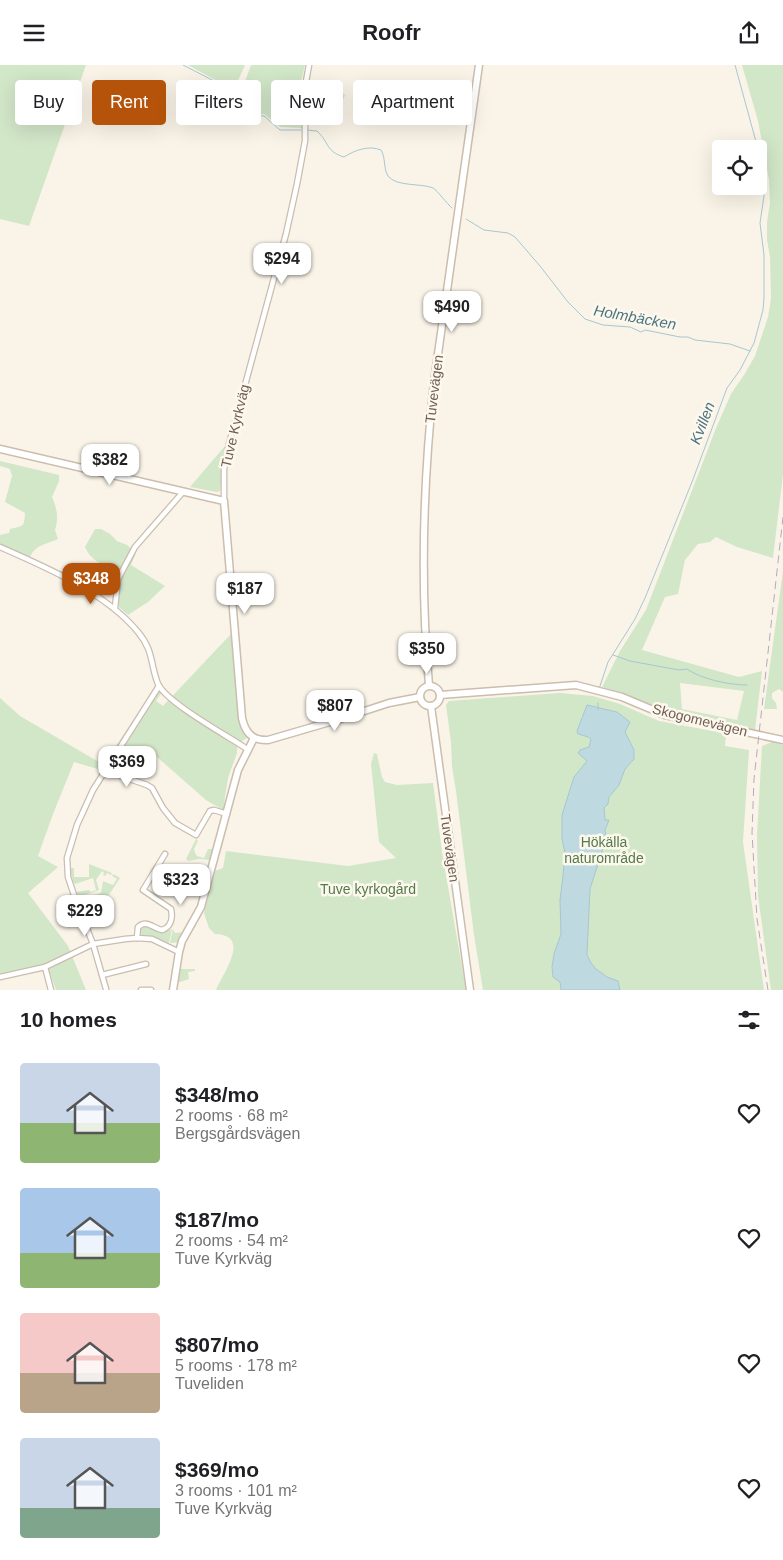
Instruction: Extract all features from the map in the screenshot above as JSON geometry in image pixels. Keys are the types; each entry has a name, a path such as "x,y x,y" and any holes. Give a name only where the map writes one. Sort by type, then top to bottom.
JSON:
{"street":[{"name":"Tuve Kyrkväg","path":"254,738 246,730 242,718 224,501 224,469 229,444 286,234 299,174 305,141 305,87 309,65"},
{"name":"Tuvevägen","path":"430,685 426,643 424,565 424,519 429,432 435,374 479,65"},
{"path":"0,449 224,501"},
{"path":"115,608 118,579 135,547 183,492"},
{"path":"0,547 58,573 115,608 148,645 159,686 168,696 190,713 247,749"},
{"path":"430,685 437,688 440,695 438,702 432,706 424,704 420,697 422,689 430,685"},
{"name":"Skogomevägen","path":"440,695 580,685 622,697 664,715 783,740"},
{"path":"106,989 93,944 68,877 67,857 77,825 93,790 159,686"},
{"path":"173,990 182,941 201,907 238,770 254,738 268,740 389,703 420,697"},
{"name":"Tuvevägen","path":"432,706 470,990"},
{"path":"106,768 152,788 171,819 196,835 210,811 227,815"},
{"path":"137,937 138,927 142,923 150,924 162,930 166,929 170,923 171,909 143,890 165,853"},
{"path":"0,977 45,967 93,944 137,937 152,939 179,952"},
{"path":"102,975 146,964"},
{"path":"45,967 52,990"},
{"path":"141,990 151,990"}],"green space":[{"path":"0,65 86,65 81,80 15,80 15,125 65,125 29,226 0,219"},
{"path":"188,65 245,65 238,80 215,80"},
{"path":"251,65 305,65 301,80 271,80 271,120 261,114 261,80 246,80"},
{"path":"742,65 783,65 783,474 773,558 737,547 716,537 710,542 698,544 685,560 678,594 665,597 642,650 739,677 762,671 755,730 665,712 602,687 620,651 646,610 716,428 731,394 755,356 768,317 771,298 767,222 770,203 767,140 762,140","holes":["680,683 744,691 737,720 682,709"]},
{"path":"278,125 302,125 302,128 280,127"},
{"path":"225,446 220,491 190,487"},
{"path":"0,461 59,475 59,481 52,497 57,513 55,530 58,539 38,547 30,557 0,545 0,535 9,533 10,529 22,525 25,513 5,502 12,476 10,469 0,466"},
{"path":"95,529 101,529 117,541 127,545 136,553 131,565 165,586 148,602 128,615 119,607 117,592 121,580 112,570 93,558 85,547"},
{"path":"783,571 783,692 779,689 772,693 777,709 764,709"},
{"path":"233,634 240,720 247,738 237,744 237,753 228,778 223,810 206,800 157,757 116,746 155,687 162,692 156,701 163,706"},
{"name":"Hökälla naturområde","path":"560,693 593,696 620,704 659,721 718,732 726,735 725,746 749,750 743,842 764,990 483,990 452,767 446,705 449,701"},
{"path":"0,698 20,716 104,765 101,770 74,762 38,856 58,867 28,893 68,946 86,990 56,990 47,964 23,971 0,974"},
{"path":"772,742 783,745 783,990 771,990 758,896 757,835 762,746"},
{"name":"Tuve kyrkogård","path":"374,753 377,754 382,777 385,782 397,785 433,783 442,852 466,990 216,990 232,956 232,941 226,936 215,934 209,928 204,913 215,871 223,868 226,851 348,866 396,858 379,842 371,764"},
{"path":"196,839 198,841 194,849 197,856 204,858 208,849 212,849 214,845 210,860 188,861 186,859"},
{"path":"89,864 112,873 111,875 107,873 105,876 102,871 96,880 99,890 79,897 76,892 96,890 93,878 75,884 73,882 70,868 74,868 74,877 89,877"},
{"path":"113,874 120,878 101,907 91,912 94,907 101,904 99,897 83,902 84,907 82,908 79,901 101,893 103,881 113,885 117,879 112,876"},
{"path":"148,925 160,931 172,929 169,943 142,936 141,926"},
{"path":"173,929 175,933 185,932 179,942 170,943"},
{"path":"179,969 195,969 195,971 188,972 189,979 177,983"}],"water":[{"path":"587,705 617,712 630,722 625,732 634,750 634,759 625,769 619,785 609,797 608,804 604,808 605,820 609,820 605,830 606,839 590,889 587,955 596,969 607,977 618,981 620,990 561,990 560,982 553,977 554,954 561,934 560,900 565,853 562,839 562,815 574,777 587,761 578,753 580,750 589,747 591,739 578,734 577,731"}],"waterway":[{"name":"Holmbäcken","path":"183,65 218,83 235,110 245,115 264,116 280,130 301,130"},
{"name":"Kvillen","path":"735,65 756,140"},
{"name":"Holmbäcken","path":"307,130 317,131 334,152 344,157 362,149 372,148 381,150 388,176 397,182 433,188 452,208"},
{"name":"Kvillen","path":"599,689 608,662 635,619 645,598 692,482 727,388 740,370 754,343 763,310 764,298 764,255 760,223 764,195"},
{"name":"Holmbäcken","path":"466,219 484,230 508,233 515,237 568,302 585,319 603,325 630,327 641,332 645,330 688,337 695,340 730,344 750,351"},
{"path":"613,655 630,661 679,670 687,669 716,681 747,685"},
{"path":"598,703 598,710"}],"railway":[{"path":"768,990 757,919 752,833 754,779 783,517"}]}
